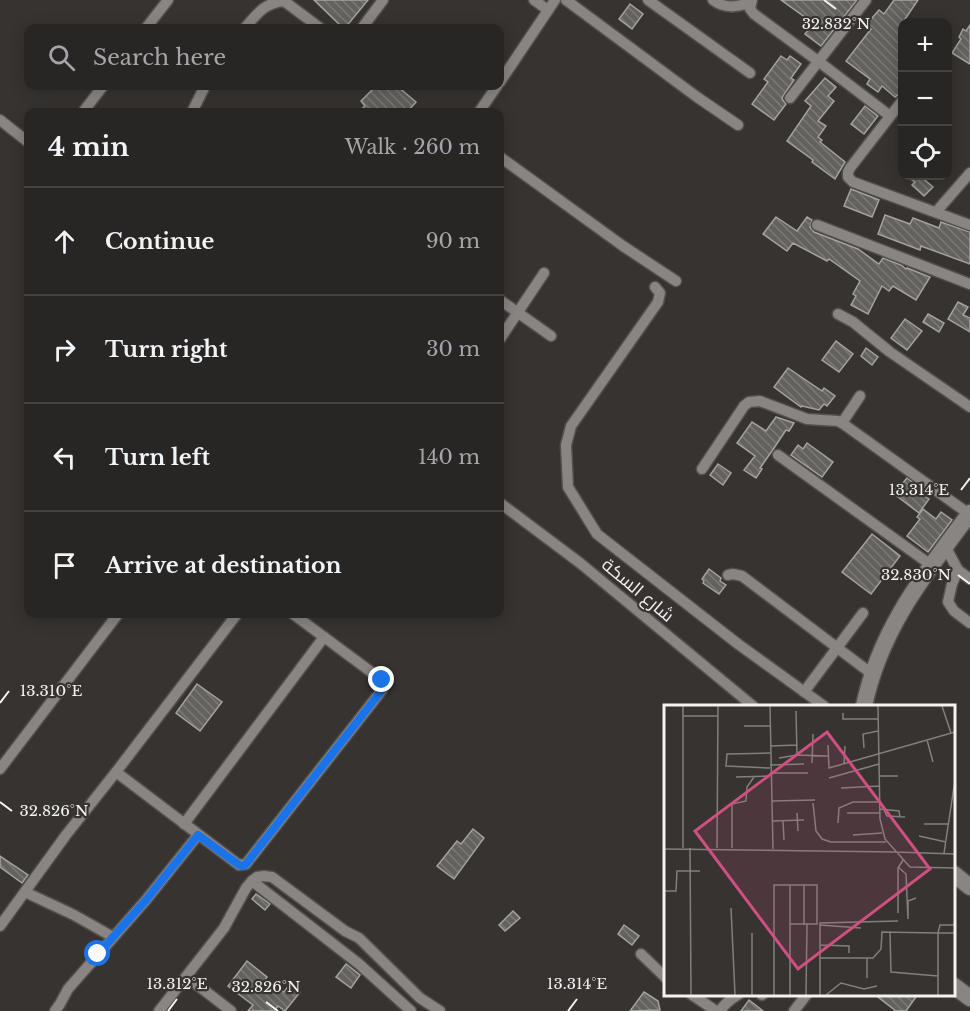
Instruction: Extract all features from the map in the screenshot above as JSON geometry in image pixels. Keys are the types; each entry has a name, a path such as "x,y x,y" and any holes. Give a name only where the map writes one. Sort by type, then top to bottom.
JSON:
{"main road":[{"path":"864,705 872,674 892,626 931,565 969,514"},
{"path":"955,875 970,887"},
{"path":"955,987 970,998"}],"street":[{"path":"149,24 168,0"},
{"path":"365,24 383,0"},
{"path":"534,0 548,10"},
{"path":"504,76 555,0"},
{"path":"566,0 738,125"},
{"path":"648,0 750,73"},
{"path":"713,0 729,7 751,2 750,9 754,14 890,117"},
{"path":"790,98 866,0"},
{"path":"249,24 272,2 284,1 315,24"},
{"path":"86,108 100,90"},
{"path":"194,108 203,90"},
{"path":"482,108 494,90"},
{"path":"898,107 850,168 848,177 853,182 970,225"},
{"path":"0,120 24,139"},
{"path":"504,160 623,246 676,281"},
{"path":"936,212 970,173"},
{"path":"817,225 970,284"},
{"path":"504,333 544,273"},
{"path":"655,287 660,293 658,302 569,430 566,445 568,487 597,534 738,644 823,705"},
{"path":"504,303 551,336"},
{"path":"838,314 853,322 890,352 970,407"},
{"path":"842,423 860,396"},
{"path":"702,468 744,406 749,402 760,401 807,419 838,420 969,514"},
{"path":"778,454 931,565"},
{"name":"شارع السكة","path":"504,506 580,563 752,705"},
{"path":"945,546 958,570 970,579"},
{"path":"958,570 948,602 954,611 970,623"},
{"path":"728,576 733,574 742,576 838,646 872,674"},
{"path":"804,692 863,613"},
{"path":"0,769 115,618"},
{"path":"0,926 66,835 234,618"},
{"path":"116,772 239,865 246,864 382,690 382,680 298,618"},
{"path":"184,824 324,637"},
{"path":"55,1011 68,989 146,900 198,835"},
{"path":"159,1011 224,928 246,888 257,877 264,876 272,877 345,931 359,938 410,987 440,1011"},
{"path":"252,881 359,964 411,1011"},
{"path":"25,892 75,915 113,937"},
{"path":"334,944 345,931"},
{"path":"641,954 664,976"},
{"path":"187,977 231,1011"},
{"path":"400,1000 410,987"},
{"path":"694,996 718,1011 735,996"},
{"path":"794,1011 805,996"}],"building":[{"path":"314,0 368,0 348,24 339,24"},
{"path":"781,0 857,0 821,46 805,34 813,23"},
{"path":"894,0 918,0 906,18 898,18 898,95 895,97 882,86 878,92 867,84 870,79 846,61 871,29 866,25 879,10 884,14"},
{"path":"630,4 643,14 632,29 619,19"},
{"path":"970,25 970,64 952,53 961,39 959,37 963,29 966,31"},
{"path":"781,56 787,60 790,56 801,64 791,78 794,80 783,96 782,99 786,104 774,120 752,104 768,82 764,79"},
{"path":"825,78 836,87 828,96 834,101 818,121 826,126 818,137 822,140 820,142 845,162 835,179 787,141 811,106 805,101"},
{"path":"372,90 402,90 416,102 411,108 363,108 365,106 361,101"},
{"path":"865,106 878,116 864,134 851,124"},
{"path":"912,180 925,180 933,187 924,196 912,185 915,182"},
{"path":"851,189 879,200 872,217 844,206"},
{"path":"885,215 910,224 913,218 939,228 941,222 970,232 970,264 921,246 920,250 878,234"},
{"path":"776,217 797,231 807,217 812,220 810,227 814,232 858,249 879,264 883,258 930,277 916,300 893,286 889,291 882,286 868,314 851,305 856,296 853,294 860,281 829,259 827,261 793,243 787,251 763,234"},
{"path":"958,302 968,307 963,315 970,318 970,332 948,319"},
{"path":"928,314 944,323 939,332 923,322"},
{"path":"905,319 922,331 907,350 891,338"},
{"path":"836,341 853,354 839,372 822,360"},
{"path":"866,348 878,357 872,365 861,356"},
{"path":"788,368 822,391 824,388 835,396 827,406 824,404 819,410 801,407 774,387"},
{"path":"776,417 794,423 789,431 786,430 760,468 762,469 756,478 744,470 755,456 737,443 752,422 766,431"},
{"path":"807,443 833,462 822,477 791,455 798,445 803,449"},
{"path":"718,464 731,473 723,485 710,475"},
{"path":"907,478 929,494 926,497 929,499 919,513 893,493"},
{"path":"923,509 936,519 941,512 952,520 928,552 907,536 920,519 917,517"},
{"path":"872,534 900,556 871,594 842,572"},
{"path":"709,569 726,585 719,594 703,583 702,579"},
{"path":"197,684 222,702 200,731 176,713"},
{"path":"473,829 484,838 454,879 437,866 457,841 461,844"},
{"path":"0,856 28,875 22,883 0,867"},
{"path":"256,894 270,904 265,910 252,899"},
{"path":"513,911 520,918 505,931 499,925"},
{"path":"624,925 639,936 632,945 618,934"},
{"path":"247,961 267,977 265,980 280,992 281,990 284,992 290,984 300,992 285,1011 278,1006 274,1011 248,1011 253,1005 228,986"},
{"path":"346,964 360,975 351,988 336,977"},
{"path":"644,992 658,1001 660,1010 630,1011"},
{"path":"877,996 917,996 906,1011 896,1011"},
{"path":"749,1000 763,1011 741,1011"}],"route":[{"path":"98,954 146,900 198,835 239,865 246,864 382,690 382,680"}]}
